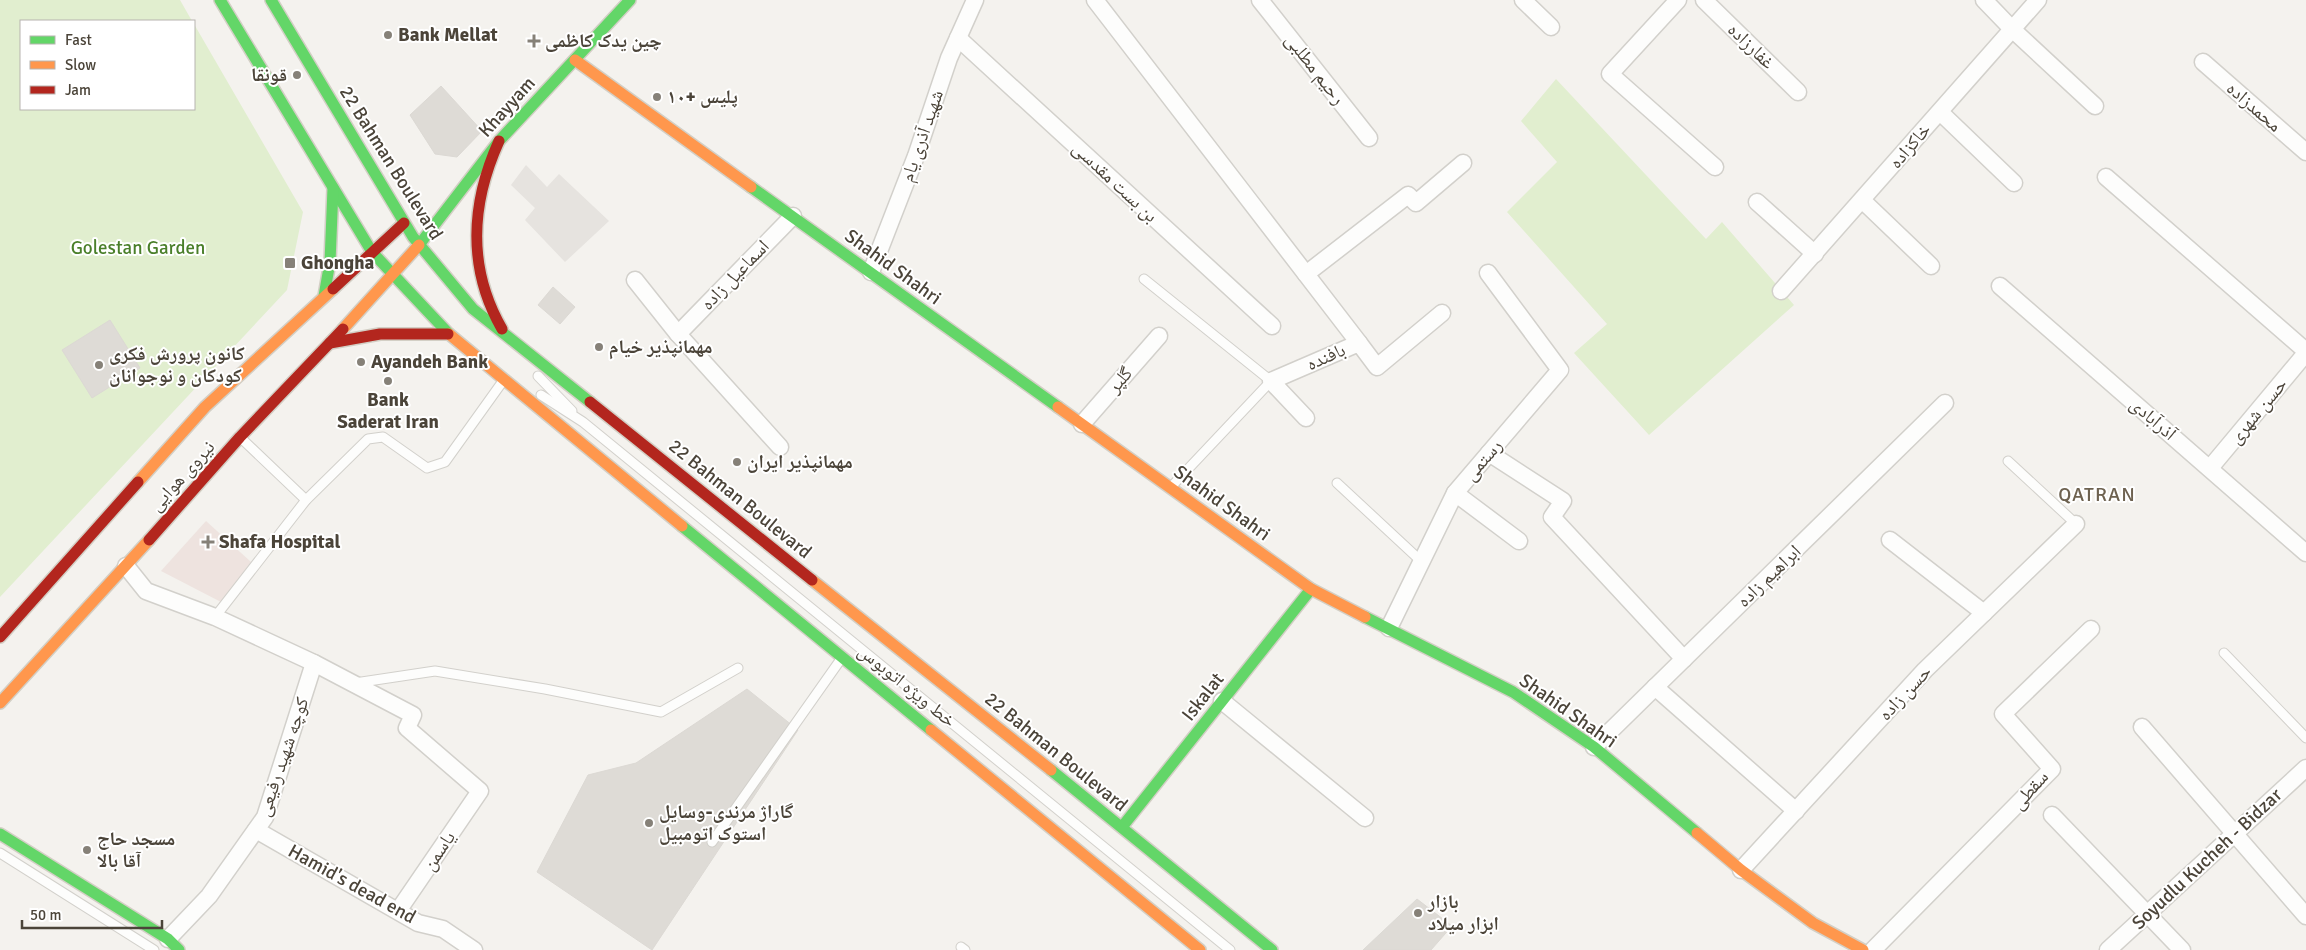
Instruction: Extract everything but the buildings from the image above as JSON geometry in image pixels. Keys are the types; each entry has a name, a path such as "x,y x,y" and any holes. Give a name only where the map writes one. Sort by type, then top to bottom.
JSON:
{"main road":[{"path":"220,0 372,252 450,336 842,657 1179,939 1200,950"},
{"name":"22 Bahman Boulevard","path":"271,0 404,223 419,245 473,309 1122,827 1272,950"},
{"name":"Khayyam","path":"393,276 499,141 630,0"},
{"name":"Shahid Shahri","path":"575,60 1311,589 1513,692 1594,747 1741,870 1814,923 1863,950"},
{"path":"499,141 485,171 475,226 475,245 488,298 496,318 507,336"},
{"path":"324,296 330,252 333,187"},
{"name":"نیروی هوایی","path":"0,637 205,408 404,223"},
{"name":"نیروی هوایی","path":"0,703 126,566 240,437 393,276"},
{"path":"330,343 380,334 450,336"},
{"name":"Iskalat","path":"1122,827 1311,589"},
{"path":"0,834 173,944"}],"street":[{"name":"شهید آذری یام","path":"871,272 916,156 949,58 975,0"},
{"path":"1095,0 1359,342"},
{"name":"رحیم مطلبی","path":"1260,0 1369,138"},
{"path":"1523,0 1551,27"},
{"path":"1678,0 1610,74 1715,167"},
{"name":"غفارزاده","path":"1704,0 1798,92"},
{"path":"1984,0 2012,30 2095,106"},
{"name":"خاکزاده","path":"1781,291 2038,0"},
{"name":"بن بست مقدسی","path":"958,38 1272,326"},
{"name":"محمدزاده","path":"2203,62 2306,152"},
{"path":"1940,112 2014,183"},
{"path":"1306,274 1408,195 1416,202 1463,163"},
{"path":"2106,177 2306,352"},
{"path":"1862,200 1932,266"},
{"path":"1757,202 1814,254"},
{"name":"اسماعیل زاده","path":"678,334 793,216"},
{"name":"رستمی","path":"1389,628 1455,493 1560,370 1488,273"},
{"path":"635,280 678,334 780,446"},
{"name":"آذرآبادی","path":"2000,286 2306,553"},
{"name":"بافنده","path":"1271,381 1359,342 1377,368 1442,314"},
{"name":"گلپر","path":"1082,424 1159,336"},
{"name":"حسن شهری","path":"2210,468 2306,352"},
{"path":"1271,381 1306,418"},
{"name":"ابراهیم زاده","path":"1594,747 1945,403"},
{"path":"1489,453 1563,501 1552,517 1684,659"},
{"path":"1455,493 1519,540"},
{"name":"حسن زاده","path":"1741,870 1925,670 2076,524"},
{"path":"1890,540 1984,613"},
{"path":"126,566 146,591 216,617 352,683"},
{"name":"سقطی","path":"1873,950 2052,769 2003,714 2091,629"},
{"name":"کوچه شهید رفیعی","path":"173,944 265,818 314,663"},
{"name":"یاسمن","path":"352,683 413,715 408,728 480,791 398,911"},
{"path":"1655,687 1796,811"},
{"path":"1222,701 1365,818"},
{"path":"2142,727 2306,916"},
{"name":"Soyudlu Kucheh - Bidzar","path":"2108,950 2306,768"},
{"path":"2052,814 2149,913 2182,950"},
{"name":"Hamid's dead end","path":"256,830 418,923 443,929 474,950"}],"lane":[{"path":"1144,279 1271,381"},
{"path":"473,309 583,422"},
{"path":"450,336 583,422"},
{"path":"216,617 306,500 368,439 383,437 427,468 445,462 504,380"},
{"name":"بافنده","path":"1170,487 1271,381"},
{"name":"خط ویژه اتوبوس","path":"583,422 1230,950"},
{"path":"240,437 306,500"},
{"path":"2008,461 2076,524"},
{"path":"1337,483 1422,562"},
{"path":"2224,653 2306,738"},
{"path":"712,842 842,657"},
{"path":"352,683 435,671 544,689 661,712 738,668"},
{"path":"0,854 154,950"}],"shaded area":[{"path":"526,165 547,187 559,174 609,221 565,262 525,220 535,208 511,185"},
{"name":"Shafa Hospital","path":"206,521 251,562 221,602 161,571"}],"green space":[{"name":"Golestan Garden","path":"0,0 180,0 191,20 20,20 20,110 195,110 195,26 303,212 287,290 0,597"},
{"path":"1556,79 1706,239 1722,222 1794,305 1649,435 1574,353 1607,324 1507,212 1557,162 1521,121"}],"traffic: fast":[{"path":"220,0 372,252 449,334"},
{"path":"271,0 413,237 473,309 590,402"},
{"path":"419,245 499,141 630,0"},
{"path":"751,187 1058,407"},
{"path":"324,296 330,262 333,188"},
{"path":"682,526 931,730"},
{"path":"1122,827 1311,589"},
{"path":"1365,617 1513,692 1594,747 1697,833"},
{"path":"1051,770 1272,950"},
{"path":"0,834 168,939 179,950"}],"traffic: slow":[{"path":"575,60 751,187"},
{"path":"343,329 419,245"},
{"path":"138,482 205,407 333,289"},
{"path":"449,334 682,526"},
{"path":"1058,407 1311,589 1365,617"},
{"path":"0,703 149,540"},
{"path":"812,580 1051,770"},
{"path":"931,730 1200,950"},
{"path":"1697,833 1741,870 1813,923 1863,950"}],"traffic: jam":[{"path":"499,141 483,188 478,212 477,235 478,259 483,283 502,329"},
{"path":"333,289 404,223"},
{"path":"149,540 240,437 343,329"},
{"path":"330,343 380,334 448,334"},
{"path":"590,402 812,580"},
{"path":"0,637 138,482"}],"place":[{"name":"Bank Mellat","path":"388,35"},
{"name":"چین یدک کاظمی","path":"534,41"},
{"name":"قونقا","path":"297,75"},
{"name":"پلیس +۱۰","path":"657,97"},
{"name":"Ghongha","path":"290,263"},
{"name":"مهمانپذیر خیام","path":"599,347"},
{"name":"Ayandeh Bank","path":"361,362"},
{"name":"کانون پرورش فکری کودکان و نوجوانان","path":"99,365"},
{"name":"Bank Saderat Iran","path":"388,381"},
{"name":"مهمانپذیر ایران","path":"737,462"},
{"name":"Shafa Hospital","path":"208,542"},
{"name":"گاراژ مرندی-وسایل استوک اتومبیل","path":"649,823"},
{"name":"مسجد حاج آقا بالا","path":"87,850"},
{"name":"بازار ابزار میلاد","path":"1418,913"}],"district":[{"name":"QATRAN","path":"2097,494"}]}
